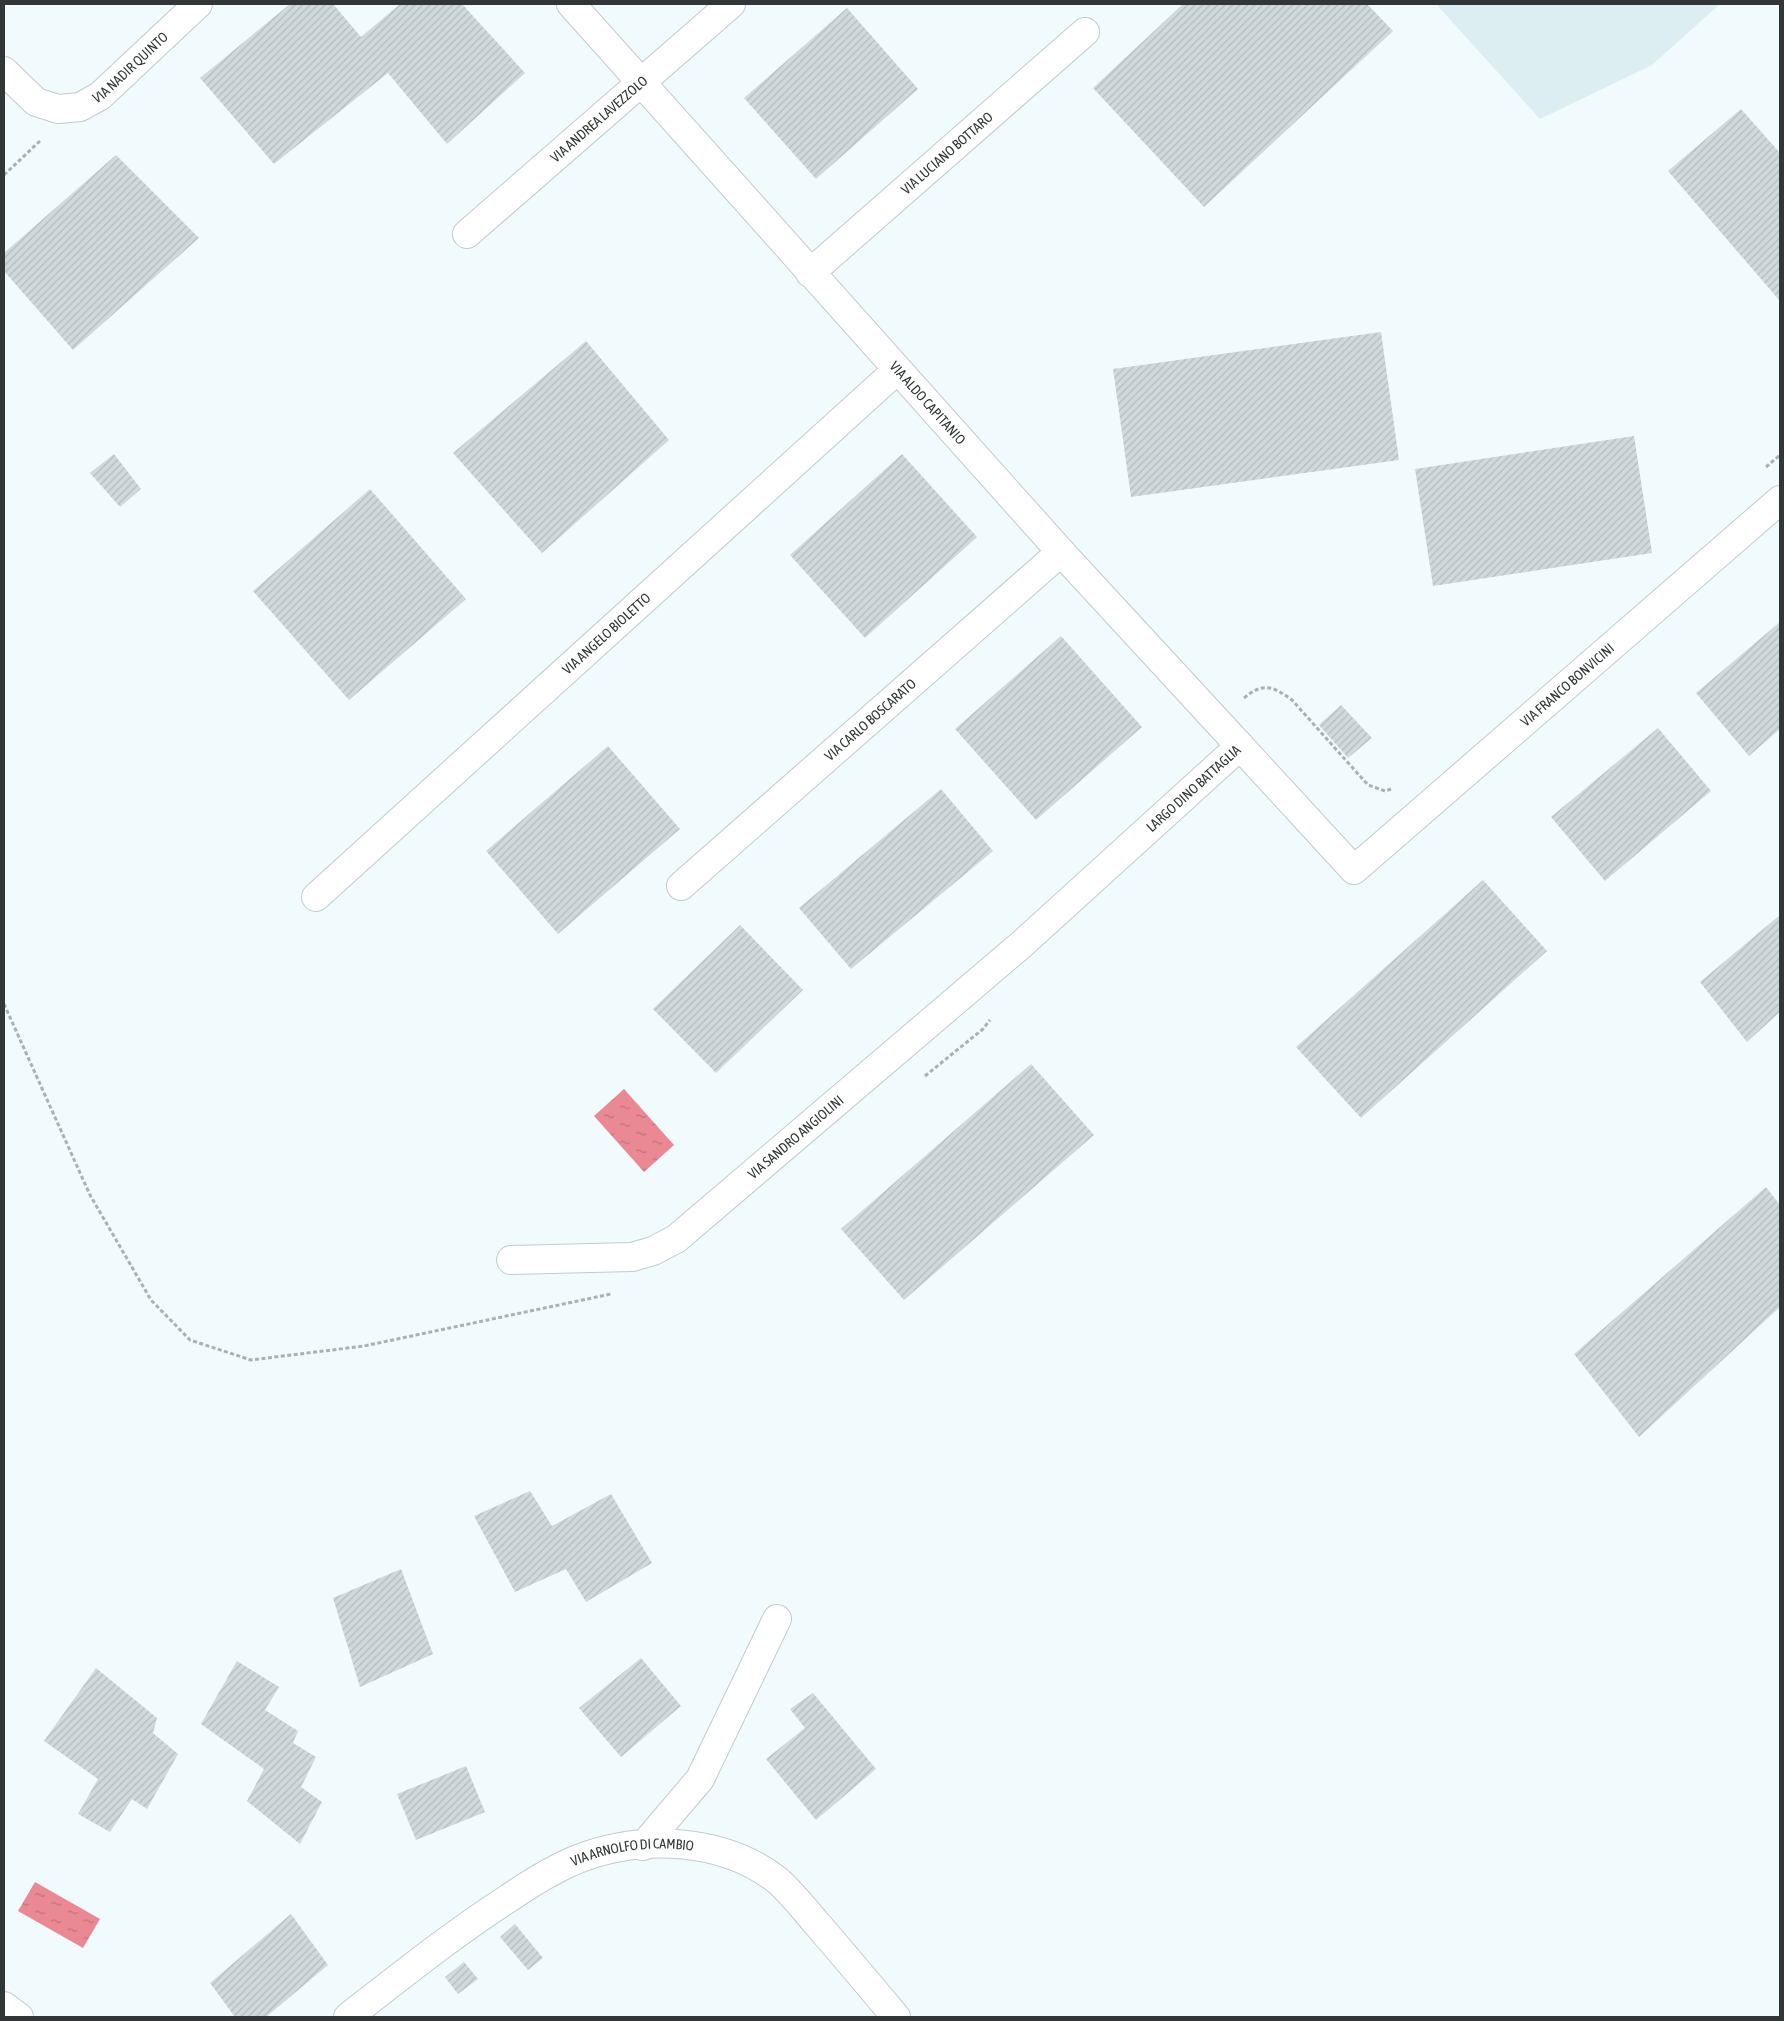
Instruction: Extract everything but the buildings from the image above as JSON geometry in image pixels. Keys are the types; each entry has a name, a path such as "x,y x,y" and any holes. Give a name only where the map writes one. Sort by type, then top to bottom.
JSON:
{"street":[{"name":"VIA NADIR QUINTO","path":"4,71 36,102 58,109 80,108 100,96 198,4"},
{"name":"VIA ALDO CAPITANIO","path":"572,4 641,84 897,370 1216,721"},
{"name":"VIA ANDREA LAVEZZOLO","path":"467,234 731,4"},
{"name":"VIA LUCIANO BOTTARO","path":"810,273 1085,32"},
{"name":"VIA ANGELO BIOLETTO","path":"316,897 897,370"},
{"name":"VIA FRANCO BONVICINI","path":"1354,870 1780,500"},
{"name":"VIA CARLO BOSCARATO","path":"681,886 1061,552"},
{"path":"1216,721 1240,746"},
{"name":"LARGO DINO BATTAGLIA","path":"1044,924 1240,746 1354,870"},
{"name":"VIA SANDRO ANGIOLINI","path":"511,1260 632,1257 665,1246 676,1239 1044,924"},
{"path":"643,1846 700,1779 777,1619"},
{"name":"VIA ARNOLFO DI CAMBIO","path":"348,2017 471,1923 544,1875 593,1854 663,1844 703,1848 740,1859 768,1874 794,1898 896,2017"},
{"path":"4,2006 19,2017"}],"path":[{"path":"4,175 39,144 58,109"},
{"path":"1760,472 1780,455"},
{"path":"1216,721 1255,688 1266,687 1280,691 1292,700 1368,785 1385,791 1400,787"},
{"path":"4,1004 90,1195 151,1300 190,1340 251,1360 364,1346 617,1293"},
{"path":"923,1078 982,1029 994,1015"}],"shaded area":[{"path":"1436,4 1720,4 1652,65 1540,119"}],"water":[{"path":"624,1089 674,1145 644,1172 594,1116"},
{"path":"35,1882 100,1919 83,1948 18,1911"}]}
